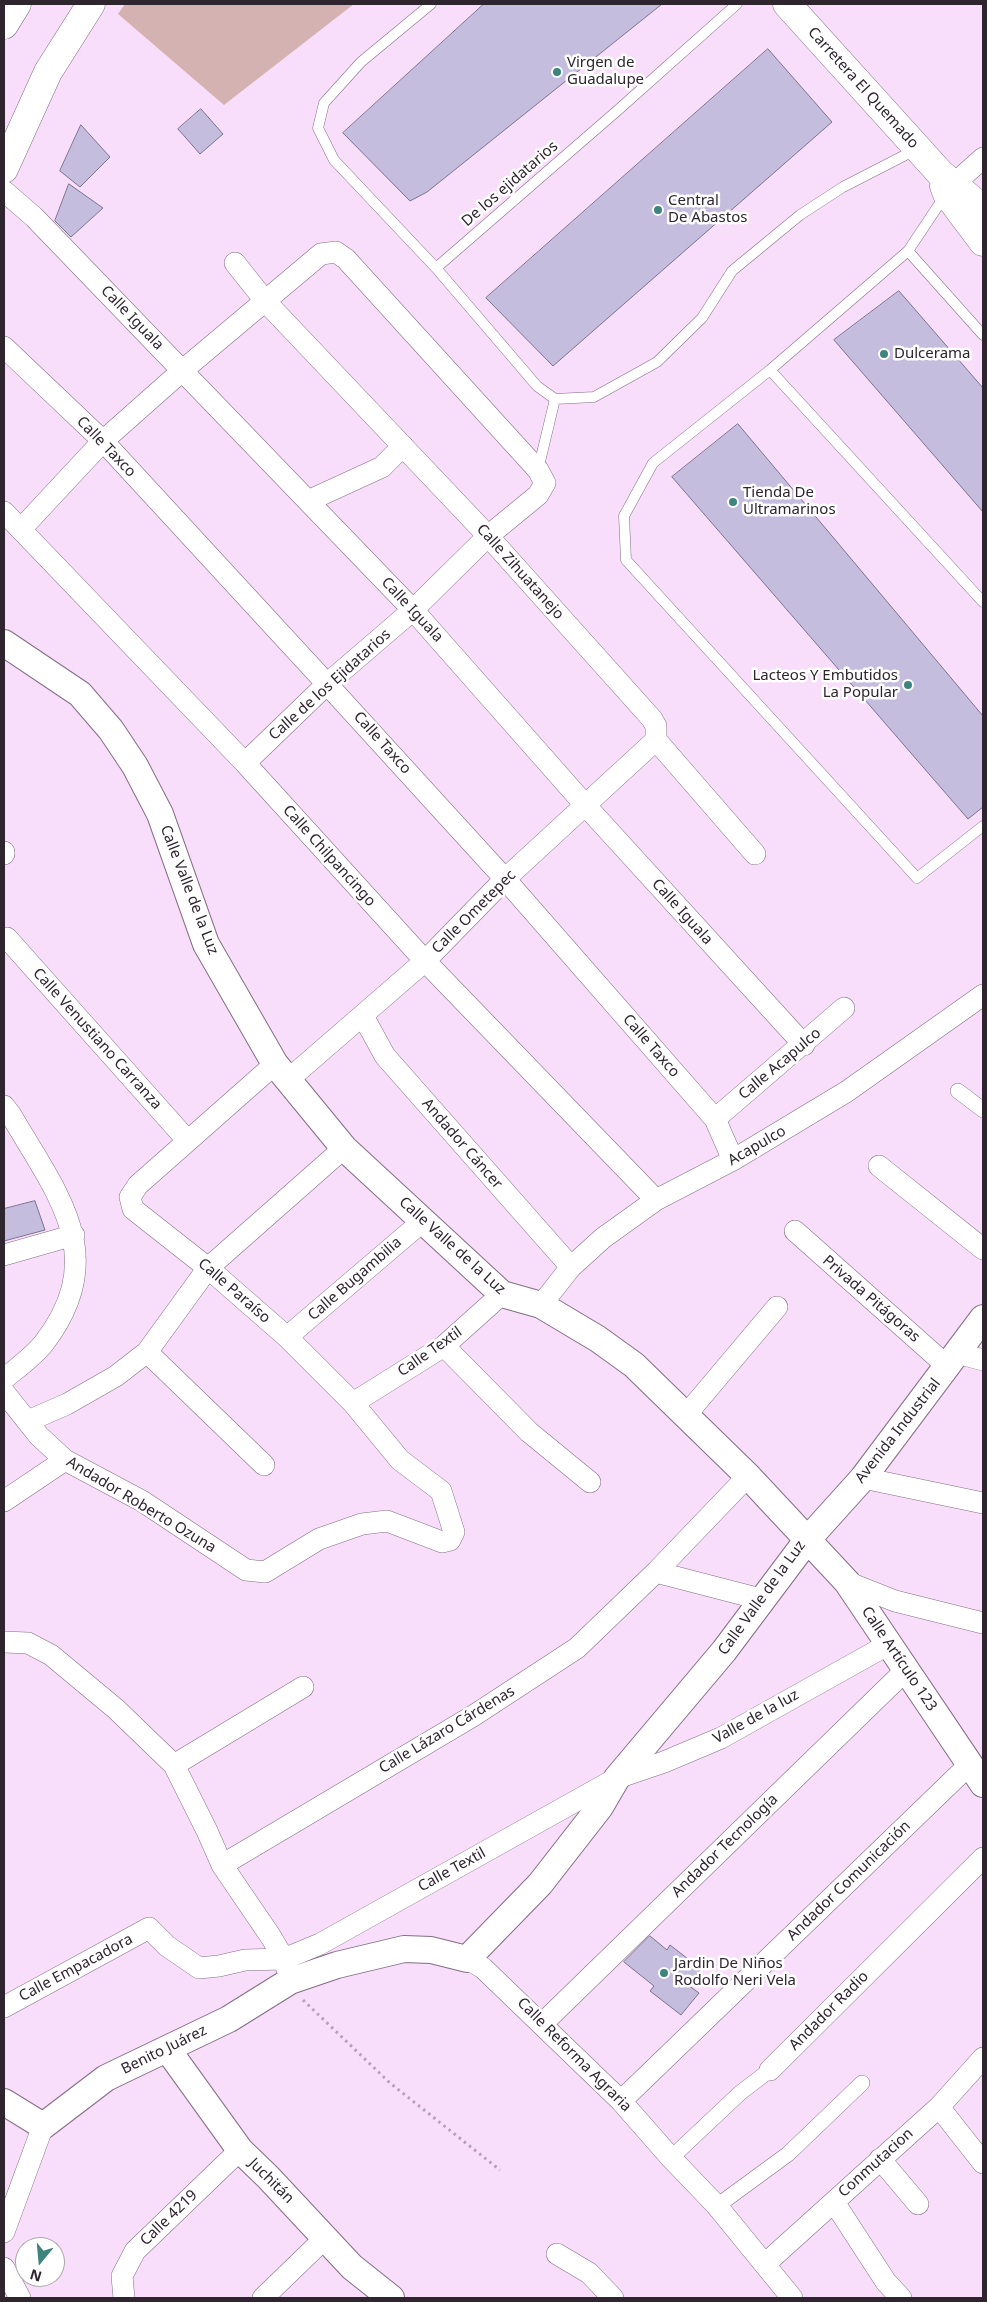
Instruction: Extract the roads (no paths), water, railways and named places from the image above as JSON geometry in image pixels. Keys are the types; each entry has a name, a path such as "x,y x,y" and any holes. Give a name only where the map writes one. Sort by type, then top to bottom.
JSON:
{"main road":[{"path":"4,25 17,4"},
{"path":"4,169 48,72 92,4"},
{"name":"Carretera El Quemado","path":"787,4 947,183 983,242"},
{"name":"Carretera El Quemado","path":"947,183 983,209"}],"street":[{"path":"947,183 983,158"},
{"name":"Calle Iguala","path":"4,192 34,217 413,610 586,806 804,1045"},
{"path":"21,529 103,441 183,370 321,254 336,252 346,259 542,476"},
{"name":"Calle Zihuatanejo","path":"235,263 266,302 488,536 652,719 656,726 656,740 754,854"},
{"name":"Calle Taxco","path":"4,348 103,441 506,880 716,1118 733,1160"},
{"path":"308,501 382,467 403,446"},
{"name":"Calle de los Ejidatarios","path":"245,763 327,684 413,610 488,536 538,494 542,476"},
{"name":"Calle Chilpancingo","path":"4,512 245,763 425,961 656,1200"},
{"name":"Calle Valle de la Luz","path":"4,644 80,694 111,730 135,766 160,814 206,944 282,1071 344,1148 502,1294 541,1306 598,1339 634,1365 748,1476 808,1539 724,1651 617,1778 600,1807 540,1884 468,1959"},
{"name":"Calle Ometepec","path":"282,1071 363,1016 425,961 506,880 656,740"},
{"name":"Calle Venustiano Carranza","path":"7,938 187,1140"},
{"name":"Acapulco","path":"541,1306 571,1267 603,1238 656,1200 733,1160 846,1092 983,995"},
{"name":"Calle Acapulco","path":"716,1118 804,1045 844,1008"},
{"name":"Andador Cáncer","path":"363,1016 385,1056 571,1267"},
{"name":"Calle Paraíso","path":"265,1572 320,1539 362,1524 387,1521 442,1542 450,1540 454,1532 441,1490 400,1460 353,1404 287,1337 208,1268 133,1209 130,1197 138,1185 187,1140 282,1071"},
{"path":"958,1091 983,1110"},
{"path":"4,1106 11,1114 62,1203 74,1236 77,1272 65,1309 43,1344 4,1379"},
{"path":"28,1421 67,1404 116,1376 147,1352 208,1268 344,1148"},
{"path":"879,1166 983,1248"},
{"name":"Calle Bugambilia","path":"287,1337 423,1220"},
{"name":"Privada Pitágoras","path":"795,1231 952,1360"},
{"path":"4,1255 74,1236"},
{"name":"Calle Textil","path":"353,1404 444,1346 502,1294"},
{"path":"686,1416 777,1307"},
{"name":"Avenida Industrial","path":"808,1539 863,1478 983,1318"},
{"path":"444,1346 528,1432 590,1482"},
{"path":"147,1352 264,1465"},
{"path":"952,1360 983,1360"},
{"name":"Andador Roberto Ozuna","path":"4,1392 39,1436 65,1460 142,1502 246,1570 265,1572"},
{"path":"4,1501 65,1460"},
{"name":"Calle Lázaro Cárdenas","path":"222,1864 473,1716 577,1648 656,1572 748,1476"},
{"path":"863,1478 983,1503"},
{"name":"Calle Artículo 123","path":"808,1539 847,1582 976,1774"},
{"path":"656,1572 764,1600"},
{"path":"847,1582 895,1601 983,1623"},
{"path":"4,1642 28,1643 51,1655 116,1708 174,1766 208,1831 222,1864 287,1970"},
{"name":"Valle de la luz","path":"617,1778 664,1762 721,1738 890,1644"},
{"name":"Andador Tecnología","path":"543,2023 907,1670"},
{"path":"174,1766 302,1687"},
{"name":"Andador Comunicación","path":"621,2100 976,1774"},
{"name":"Calle Textil","path":"287,1970 320,1944 617,1778"},
{"name":"Andador Radio","path":"671,2158 740,2093 770,2070 983,1858"},
{"name":"Calle Empacadora","path":"4,2007 148,1928 167,1946 198,1968 219,1966 244,1960 287,1970"},
{"name":"Calle Reforma Agraria","path":"287,1970 337,1965 404,1949 430,1950 468,1959 483,1968 543,2023 621,2100 671,2158 717,2206 792,2298"},
{"name":"Benito Juárez","path":"43,2126 106,2078 168,2050 229,2019 287,1970"},
{"name":"Juchitán","path":"168,2050 240,2150 268,2177 352,2267 391,2298"},
{"name":"Conmutacion","path":"765,2264 939,2107 983,2058"},
{"path":"717,2206 788,2154 862,2083"},
{"path":"4,2102 43,2126 4,2232"},
{"path":"939,2107 983,2163"},
{"name":"Calle 4219","path":"124,2298 122,2276 135,2251 240,2150"},
{"path":"880,2159 918,2204"},
{"path":"834,2202 886,2282 901,2298"},
{"path":"263,2298 325,2238"},
{"path":"557,2254 589,2273 612,2298"},
{"path":"4,2268 20,2298"}],"lane":[{"path":"430,4 355,69 324,103 318,128 334,160 436,268 536,386 555,399 594,398 656,362 702,318 732,271 800,215 842,186 918,149"},
{"name":"De los ejidatarios","path":"436,268 737,4"},
{"path":"947,183 908,251 770,370 653,463 624,516 626,560 917,878 983,826"},
{"path":"908,251 983,335"},
{"path":"770,370 983,602"},
{"name":"Calle de los Ejidatarios","path":"542,476 555,399"}],"place":[{"name":"Virgen de Guadalupe","path":"557,72"},
{"name":"Central De Abastos","path":"658,210"},
{"name":"Dulcerama","path":"884,354"},
{"name":"Tienda De Ultramarinos","path":"733,502"},
{"name":"Lacteos Y Embutidos La Popular","path":"908,685"},
{"name":"Jardin De Niños Rodolfo Neri Vela","path":"664,1973"}]}
